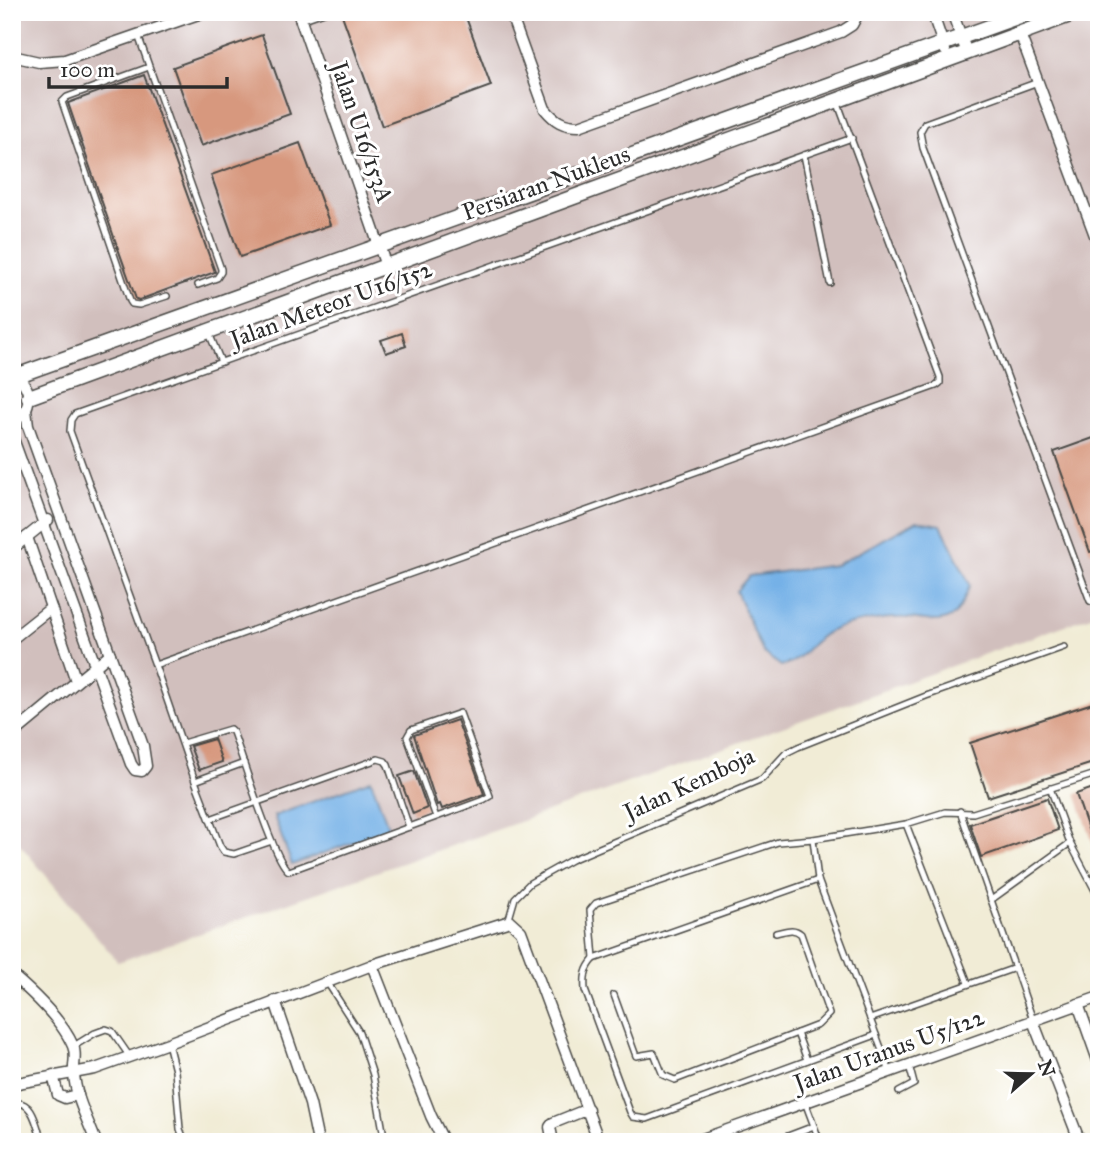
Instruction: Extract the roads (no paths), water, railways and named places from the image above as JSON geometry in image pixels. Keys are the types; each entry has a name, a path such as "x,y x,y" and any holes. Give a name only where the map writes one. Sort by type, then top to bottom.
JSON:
{"street":[{"path":"12,56 39,62 65,60 204,12"},
{"path":"510,12 545,109 552,118 569,126 579,126 841,32 852,25 859,12"},
{"path":"932,12 949,60"},
{"path":"952,12 967,53"},
{"name":"Persiaran Nukleus","path":"14,375 380,247 1031,12"},
{"name":"Persiaran Nukleus","path":"28,404 208,330 1078,12"},
{"name":"Jalan U16/153A","path":"300,16 386,266"},
{"path":"1020,34 1099,246"},
{"path":"12,436 131,764 135,770 142,771 146,766 143,746 28,426 28,404 23,381 14,375"},
{"path":"12,422 28,404"},
{"path":"12,549 59,511"},
{"path":"27,537 76,681"},
{"path":"12,639 51,608"},
{"path":"12,735 110,654"},
{"path":"12,1084 95,1069 168,1044 372,965 508,922 521,931 598,1142"},
{"path":"372,965 431,1116 444,1142"},
{"path":"12,975 36,997 74,1046 76,1057 73,1072 78,1095 96,1142"},
{"name":"Jalan Uranus U5/122","path":"694,1142 1099,997"},
{"path":"275,1001 310,1104 318,1142"},
{"path":"1078,1004 1099,1063"},
{"path":"1033,1021 1080,1142"},
{"path":"53,1075 58,1095 65,1098 78,1095"},
{"path":"553,1142 553,1123 588,1109"}],"lane":[{"path":"300,16 324,12"},
{"path":"138,35 220,269 219,276 198,285"},
{"path":"149,67 67,97 62,102 130,301 139,305 167,296"},
{"path":"1038,82 925,123 920,132 932,173 1090,601 1099,605"},
{"path":"272,841 229,853 224,852 220,846 155,665 940,383 837,100"},
{"name":"Jalan Meteor U16/152","path":"155,665 70,431 71,420 75,414 852,138"},
{"path":"804,155 830,284"},
{"path":"208,330 221,362"},
{"name":"Jalan Kemboja","path":"508,922 515,898 530,883 595,850 762,779 786,753 798,747 926,696 1064,647"},
{"path":"183,743 230,729 272,841 283,867 289,871 436,817 490,796 460,713 411,730 407,737 436,817"},
{"path":"210,819 381,759 388,765 409,827"},
{"path":"195,781 244,763"},
{"path":"594,959 590,910 596,904 779,842 906,824 945,812 973,813 1099,773"},
{"path":"1050,788 1070,843 1099,898"},
{"path":"960,811 1033,1021"},
{"path":"906,824 968,984"},
{"path":"814,839 818,880 890,1072"},
{"path":"991,900 1070,843"},
{"path":"818,880 594,959 587,968 584,990 633,1117 647,1119 876,1034"},
{"path":"614,995 636,1056 654,1053 663,1075 670,1079 675,1080 797,1034 818,1025 829,1014 829,1008 801,934 792,929 776,933"},
{"path":"870,1019 1015,968"},
{"path":"327,982 359,1032 373,1075 385,1142"},
{"path":"74,1046 106,1029 112,1031 130,1056"},
{"path":"797,1034 807,1060"},
{"path":"168,1044 175,1071 180,1129 185,1142"},
{"path":"899,1092 914,1084 909,1065"},
{"path":"12,1104 20,1101 32,1113 41,1142"},
{"path":"806,1102 820,1142"},
{"path":"772,1142 814,1125"}],"water":[{"path":"917,521 941,525 970,585 955,614 938,621 889,618 846,625 828,632 795,660 781,666 763,652 736,591 749,576 836,565"},
{"path":"371,780 389,829 292,865 274,816"}]}
